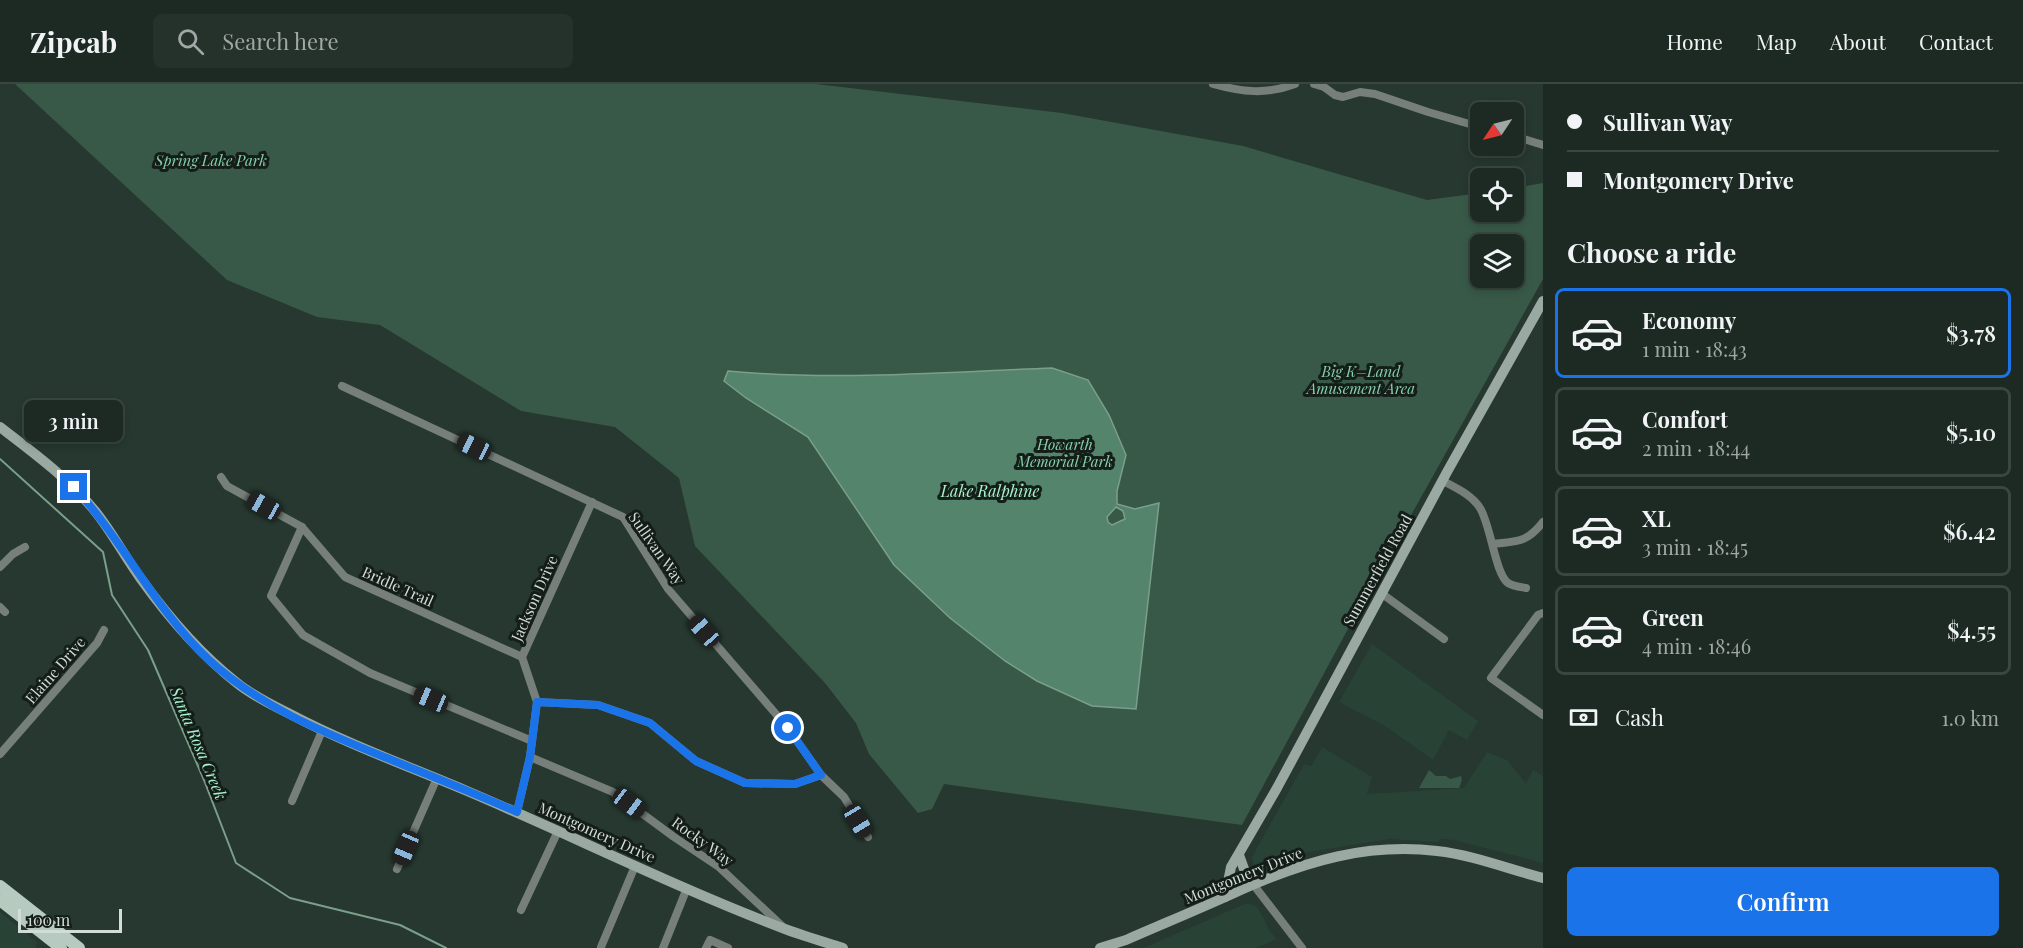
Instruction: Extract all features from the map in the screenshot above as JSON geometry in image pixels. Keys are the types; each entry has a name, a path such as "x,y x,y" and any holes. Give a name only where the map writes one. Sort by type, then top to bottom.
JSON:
{"main road":[{"path":"0,886 55,942"},
{"path":"0,900 55,942 79,948"}],"street":[{"path":"1213,84 1237,91 1252,91 1284,88 1295,84"},
{"path":"1314,84 1343,98 1360,92 1375,94 1470,124"},
{"path":"1524,139 1543,145"},
{"name":"Summerfield Road","path":"1225,897 1231,867 1543,302"},
{"name":"Sullivan Way","path":"342,386 622,518 668,588 788,728 821,775 843,797 868,837"},
{"name":"Montgomery Drive","path":"0,427 74,487 96,512 170,617 209,661 249,692 322,731 517,812 635,866 785,929 843,948"},
{"name":"Bridle Trail","path":"221,477 227,486 302,527 345,577 522,657"},
{"path":"1443,481 1462,491 1478,505 1488,525 1500,573 1508,583 1526,588"},
{"name":"Jackson Drive","path":"517,812 530,757 537,702 522,657 592,502"},
{"path":"1493,544 1523,541 1543,522"},
{"path":"302,527 271,596 303,635 370,673 532,741"},
{"path":"0,567 13,554 25,547"},
{"path":"1381,593 1444,639"},
{"path":"1543,614 1538,615 1491,678 1543,715"},
{"name":"Elaine Drive","path":"0,754 96,644 104,630"},
{"path":"537,702 598,705 650,723 696,761 745,783 795,784 821,775"},
{"path":"292,801 322,731"},
{"name":"Rocky Way","path":"530,757 613,792 719,867 785,929"},
{"path":"397,869 437,778"},
{"path":"521,910 558,831"},
{"name":"Montgomery Drive","path":"1100,948 1126,940 1294,867 1352,853 1383,850 1442,852 1543,878"},
{"path":"1239,855 1253,884 1302,948"},
{"path":"601,947 635,866"},
{"path":"663,948 687,888"},
{"path":"706,948 710,940 728,948"}],"shaded area":[{"path":"1372,644 1478,721 1467,740 1449,730 1433,760 1385,726 1339,702"},
{"path":"1322,747 1372,777 1367,794 1464,788 1487,752 1507,760 1526,783 1533,770 1543,776 1543,863 1454,840 1441,839 1438,842 1390,839 1296,854 1257,867 1252,857 1304,764 1311,766"},
{"path":"1247,903 1256,906 1269,930 1277,939 1256,948 1143,948"},
{"path":"0,912 37,942 36,948 0,948"}],"green space":[{"name":"Howarth Memorial Park","path":"15,84 816,84 1062,113 1243,146 1427,200 1470,194 1470,222 1524,222 1524,186 1543,183 1543,279 1362,603 1242,825 944,784 932,809 918,813 869,754 856,723 825,683 695,546 679,478 615,427 521,411 380,325 317,317 227,280"},
{"path":"1429,770 1436,776 1446,776 1450,779 1461,776 1459,788 1419,788"}],"water":[{"name":"Lake Ralphine","path":"1052,368 1088,380 1109,415 1126,455 1117,491 1117,504 1135,509 1159,503 1136,709 1092,706 1037,681 1005,661 950,618 894,565 808,437 746,398 724,381 728,371 850,376","holes":["1116,507 1123,511 1125,519 1112,525 1108,522 1107,517"]}],"waterway":[{"name":"Santa Rosa Creek","path":"0,459 103,552 112,595 148,650 204,780 236,863 290,898 400,925 446,948"}],"route":[{"path":"74,487 96,512 170,617 209,661 240,686 258,698 322,731 517,812 530,757 537,702 598,705 650,723 696,761 745,783 795,784 821,775 788,728"}],"park label":[{"name":"Spring Lake Park","path":"211,160"},
{"name":"Big K–Land Amusement Area","path":"1361,380"}]}
